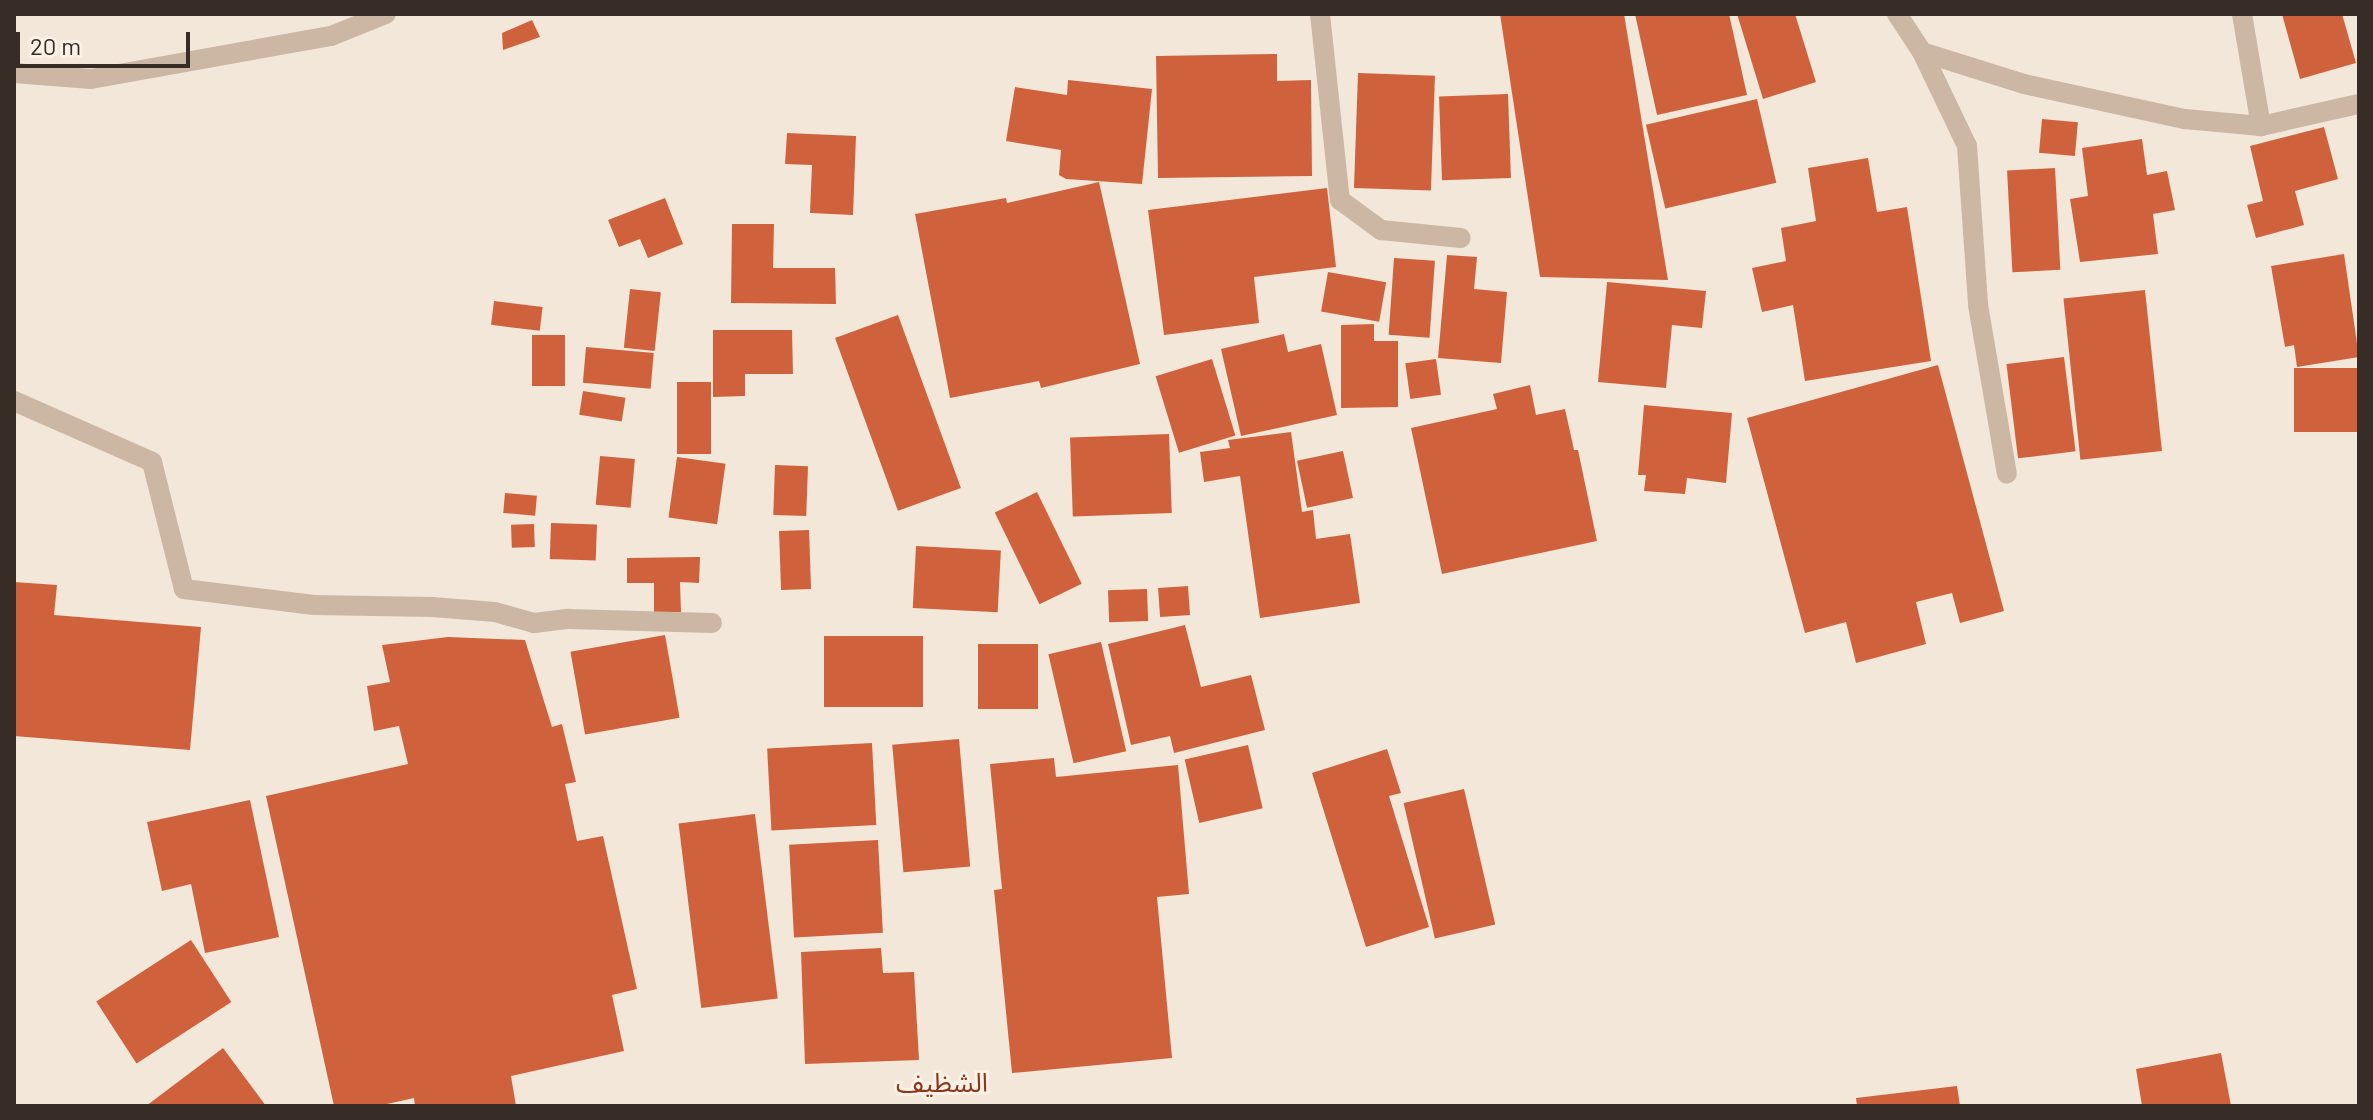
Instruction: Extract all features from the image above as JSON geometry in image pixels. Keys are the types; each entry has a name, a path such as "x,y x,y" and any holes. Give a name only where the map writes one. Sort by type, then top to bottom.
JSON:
{"street":[{"path":"14,73 91,79 331,36 386,14"},
{"path":"1320,14 1340,200 1381,230 1461,238"},
{"path":"1897,14 1922,52 1967,146 1978,305 2007,474"},
{"path":"2242,14 2261,126"},
{"path":"1922,52 2024,84 2185,119 2261,126 2359,104"},
{"path":"14,401 152,462 184,589 314,605 432,607 495,612 534,623 569,619 712,623"}],"building":[{"path":"1500,14 1624,14 1668,280 1540,277"},
{"path":"1635,14 1729,14 1747,95 1657,115"},
{"path":"1737,14 1795,14 1816,82 1763,99"},
{"path":"2282,14 2342,14 2356,63 2300,79"},
{"path":"532,20 540,37 503,50 502,33"},
{"path":"1277,54 1277,81 1311,80 1312,176 1158,178 1156,56"},
{"path":"1358,73 1435,76 1431,191 1354,188"},
{"path":"1068,80 1152,89 1142,184 1066,179 1059,175 1061,150 1006,141 1015,87 1067,95"},
{"path":"1508,94 1511,178 1442,180 1439,96"},
{"path":"1757,99 1776,183 1665,208 1646,125"},
{"path":"2042,119 2078,122 2075,156 2039,153"},
{"path":"2324,127 2338,179 2295,191 2304,225 2256,238 2247,205 2263,201 2250,146"},
{"path":"787,133 856,136 853,215 810,213 812,165 785,164"},
{"path":"2142,139 2147,175 2167,171 2175,210 2153,214 2158,254 2080,262 2070,199 2088,196 2082,148"},
{"path":"1868,158 1877,212 1907,207 1931,361 1805,381 1793,305 1762,312 1752,268 1786,261 1781,228 1816,221 1808,168"},
{"path":"2055,168 2060,270 2012,272 2007,171"},
{"path":"1099,182 1140,364 1041,388 1039,381 950,398 915,214 1006,198 1007,203"},
{"path":"1327,188 1336,267 1254,277 1259,323 1164,335 1148,210"},
{"path":"665,198 683,244 648,258 640,239 619,247 608,220"},
{"path":"732,224 774,224 773,268 835,268 836,304 731,303"},
{"path":"2344,254 2359,357 2297,367 2294,345 2285,347 2271,266"},
{"path":"1447,255 1477,257 1474,289 1507,292 1501,363 1438,358"},
{"path":"1394,258 1435,261 1430,338 1389,335"},
{"path":"1328,272 1386,282 1379,322 1321,311"},
{"path":"1607,282 1706,291 1702,328 1672,325 1666,388 1598,382"},
{"path":"630,289 661,292 655,351 624,348"},
{"path":"2145,290 2162,451 2080,460 2063,299"},
{"path":"494,301 543,307 540,331 491,325"},
{"path":"898,315 961,488 898,511 835,338"},
{"path":"1374,324 1374,341 1398,341 1398,407 1341,408 1341,325"},
{"path":"713,330 792,330 793,374 745,374 745,396 713,397"},
{"path":"1284,334 1288,352 1321,344 1337,415 1241,436 1221,349"},
{"path":"532,335 565,335 565,386 532,386"},
{"path":"586,347 654,353 651,389 583,383"},
{"path":"2064,357 2076,451 2018,458 2006,364"},
{"path":"1212,359 1235,436 1179,453 1156,376"},
{"path":"1436,359 1441,395 1410,399 1405,363"},
{"path":"1938,365 2004,611 1960,623 1952,593 1916,602 1926,644 1856,663 1846,622 1805,633 1747,418"},
{"path":"2294,368 2359,368 2359,432 2294,432"},
{"path":"677,382 711,382 711,454 677,454"},
{"path":"1530,385 1536,415 1565,409 1574,450 1578,450 1597,541 1442,574 1411,428 1497,409 1493,394"},
{"path":"583,391 625,398 622,421 579,415"},
{"path":"1644,405 1732,413 1726,483 1687,478 1685,494 1644,491 1646,475 1638,475"},
{"path":"1291,432 1302,512 1313,510 1316,539 1350,534 1360,603 1260,618 1240,476 1204,482 1200,452 1230,448 1228,440"},
{"path":"1169,434 1172,513 1073,516 1070,437"},
{"path":"1343,451 1353,498 1307,508 1297,461"},
{"path":"600,456 635,459 631,508 596,505"},
{"path":"677,457 726,464 717,524 669,517"},
{"path":"775,465 808,466 806,516 773,515"},
{"path":"1037,492 1082,584 1039,604 995,513"},
{"path":"505,493 537,496 535,516 503,513"},
{"path":"551,523 597,525 596,561 550,559"},
{"path":"534,524 535,547 512,548 511,525"},
{"path":"809,530 811,589 781,590 779,531"},
{"path":"916,546 1001,550 998,612 913,608"},
{"path":"700,557 699,583 680,582 681,612 654,613 654,583 627,583 627,558"},
{"path":"14,582 57,585 54,615 201,627 190,750 14,736"},
{"path":"1188,586 1190,615 1160,617 1158,588"},
{"path":"1147,589 1148,621 1109,622 1108,590"},
{"path":"1185,625 1201,687 1251,675 1265,730 1174,753 1170,736 1131,745 1108,644"},
{"path":"665,635 680,718 585,734 570,652"},
{"path":"824,636 923,636 923,707 824,707"},
{"path":"448,637 525,640 552,727 562,724 576,782 565,784 577,841 603,836 637,989 612,995 624,1051 511,1076 516,1106 415,1106 414,1098 378,1106 334,1106 266,796 408,764 399,726 374,731 367,686 390,682 382,645"},
{"path":"1101,642 1126,751 1074,763 1048,654"},
{"path":"978,644 1038,644 1038,709 978,709"},
{"path":"959,739 970,867 903,872 892,745"},
{"path":"872,743 876,825 771,830 767,748"},
{"path":"1248,745 1263,808 1199,823 1185,760"},
{"path":"1387,749 1401,793 1389,796 1429,927 1366,947 1312,773"},
{"path":"1054,758 1056,777 1178,765 1189,894 1157,897 1172,1058 1012,1073 994,890 1002,889 990,764"},
{"path":"1464,789 1495,924 1435,938 1404,803"},
{"path":"250,800 279,937 205,953 191,884 162,891 147,822"},
{"path":"755,814 778,999 701,1008 679,823"},
{"path":"878,840 883,933 794,938 789,845"},
{"path":"191,940 231,1002 137,1064 96,1002"},
{"path":"881,948 883,973 914,972 919,1060 805,1064 801,952"},
{"path":"223,1048 266,1106 146,1106"},
{"path":"2221,1053 2231,1106 2142,1106 2136,1069"},
{"path":"1957,1086 1960,1106 1857,1106 1856,1098"}],"district":[{"name":"الشظيف","path":"942,1082"}]}
